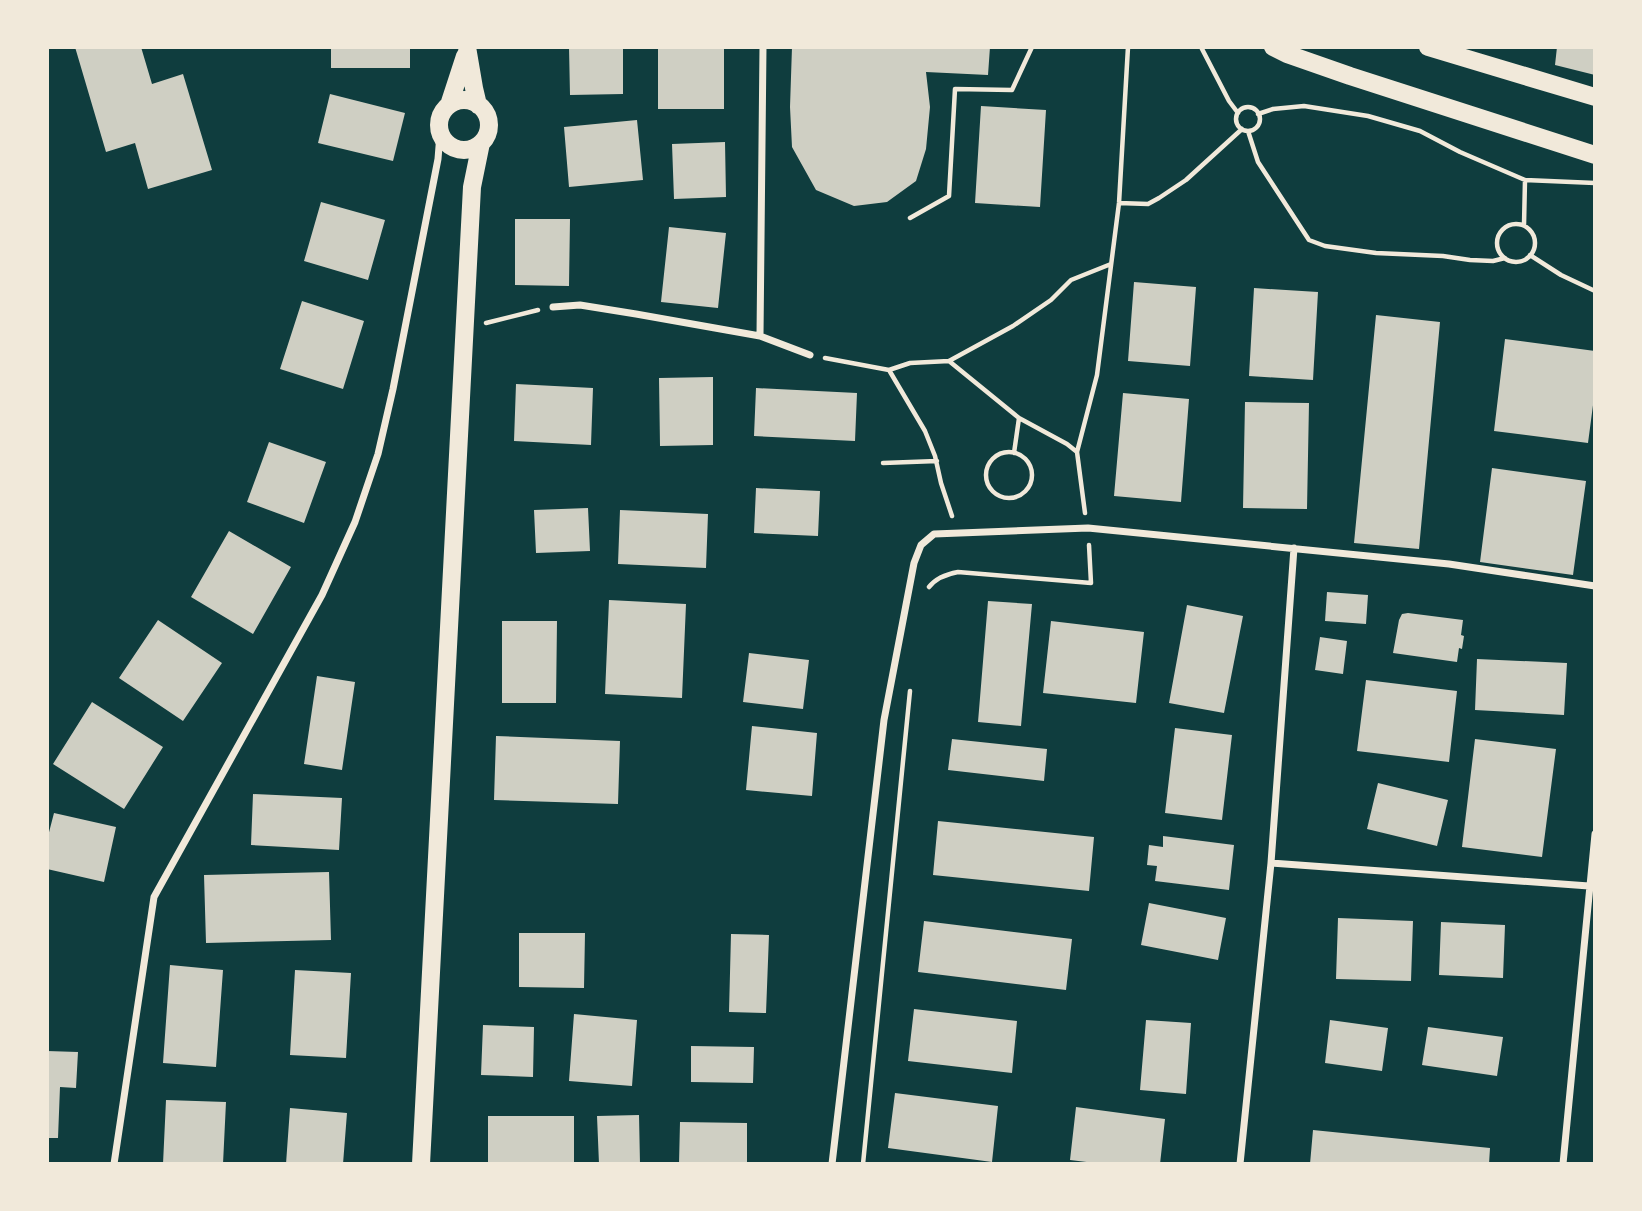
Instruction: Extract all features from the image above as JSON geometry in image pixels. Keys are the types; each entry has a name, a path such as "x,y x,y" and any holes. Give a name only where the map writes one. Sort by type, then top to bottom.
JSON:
{"main road":[{"path":"1273,47 1350,76 1595,155"},
{"path":"1428,47 1595,97"},
{"path":"449,105 467,48"},
{"path":"467,48 478,105"},
{"path":"421,1164 472,187 488,124 484,112 472,102 464,100 449,105 439,118 440,134 451,147 458,150 481,144"},
{"path":"458,150 468,167 472,187"}],"street":[{"path":"760,336 763,47"},
{"path":"114,1164 154,897 322,595 355,522 378,454 393,388 438,159 440,134"},
{"path":"553,307 580,305 760,336 810,355"},
{"path":"832,1164 884,720 914,563 921,545 934,534 1088,528 1449,564 1595,586"},
{"path":"1240,1164 1271,863 1294,548"},
{"path":"1563,1164 1595,834"},
{"path":"1271,863 1588,886"}],"path":[{"path":"910,218 949,196 955,89 1012,90 1032,47"},
{"path":"924,594 933,582 958,572 1091,583 1088,528 1077,452 1097,375 1119,203 1128,47"},
{"path":"1201,47 1238,113"},
{"path":"1258,114 1273,109 1304,106 1368,116 1420,131 1460,152 1525,180 1595,183"},
{"path":"1119,203 1148,204 1186,180 1245,130 1254,129 1259,124 1260,117 1251,107 1238,113 1237,124 1245,130 1258,162 1309,240 1325,246 1376,253 1493,261 1505,258"},
{"path":"1524,225 1525,180"},
{"path":"1524,225 1531,231 1535,241 1534,250 1528,258 1519,262 1508,260 1497,245 1498,235 1504,227 1524,225"},
{"path":"1530,255 1561,275 1595,291"},
{"path":"810,355 889,370 910,363 949,361 1013,326 1051,300 1071,280 1111,264"},
{"path":"465,329 553,307"},
{"path":"949,361 1018,418 1077,452"},
{"path":"889,370 925,431 954,524"},
{"path":"1014,453 1018,418"},
{"path":"1006,452 1014,453 1028,461 1032,473 1030,485 1023,494 1011,499 999,498 989,490 985,478 987,466 994,456 1006,452"},
{"path":"883,463 936,461"},
{"path":"863,1164 910,691"}],"building":[{"path":"75,47 141,47 152,84 183,74 212,170 148,189 135,143 106,152"},
{"path":"331,47 410,47 410,68 331,68"},
{"path":"569,47 623,47 623,94 570,95"},
{"path":"658,47 724,47 724,109 658,109"},
{"path":"792,47 990,47 988,75 926,72 930,107 926,149 916,181 887,202 854,206 816,190 792,147"},
{"path":"1557,47 1595,47 1595,75 1555,65"},
{"path":"330,94 405,113 393,161 318,143"},
{"path":"981,106 1046,110 1040,207 975,203"},
{"path":"637,120 643,180 569,187 564,127"},
{"path":"725,142 726,197 674,199 672,144"},
{"path":"321,202 385,220 368,280 304,261"},
{"path":"515,219 570,219 569,286 515,285"},
{"path":"669,227 726,233 718,308 661,302"},
{"path":"1134,282 1196,287 1190,366 1128,361"},
{"path":"1254,288 1318,292 1313,380 1249,376"},
{"path":"302,301 364,321 343,389 280,369"},
{"path":"1376,315 1440,322 1419,549 1354,543"},
{"path":"1505,339 1595,351 1595,390 1588,443 1494,431"},
{"path":"713,377 713,445 660,446 659,378"},
{"path":"516,384 593,388 591,445 514,441"},
{"path":"756,388 857,393 855,441 754,436"},
{"path":"1123,393 1189,399 1181,502 1114,496"},
{"path":"1245,402 1309,403 1307,509 1243,508"},
{"path":"269,442 326,462 304,523 247,502"},
{"path":"1492,468 1586,481 1573,575 1480,562"},
{"path":"756,488 820,491 818,536 754,533"},
{"path":"588,508 590,551 536,553 534,510"},
{"path":"620,510 708,514 706,568 618,564"},
{"path":"229,531 291,567 253,634 191,597"},
{"path":"1327,592 1368,595 1366,624 1325,621"},
{"path":"609,600 686,604 682,698 605,694"},
{"path":"988,601 1032,604 1021,726 978,722"},
{"path":"1187,605 1243,616 1224,713 1169,703"},
{"path":"1402,614 1463,620 1461,635 1464,636 1457,662 1393,653 1399,620"},
{"path":"158,620 222,663 183,721 119,678"},
{"path":"502,621 557,621 556,703 502,703"},
{"path":"1051,621 1144,632 1136,703 1043,693"},
{"path":"1320,637 1347,641 1343,674 1315,670"},
{"path":"749,653 809,660 803,709 743,702"},
{"path":"1477,659 1567,663 1564,715 1475,710"},
{"path":"317,676 355,682 342,770 304,764"},
{"path":"1366,680 1457,691 1449,762 1357,751"},
{"path":"92,702 163,747 124,809 53,764"},
{"path":"752,726 817,733 812,796 746,790"},
{"path":"1175,728 1232,735 1222,820 1165,813"},
{"path":"496,736 620,741 618,804 494,800"},
{"path":"952,739 1047,749 1044,781 948,770"},
{"path":"1475,739 1556,749 1542,857 1462,847"},
{"path":"1378,783 1448,800 1437,846 1367,829"},
{"path":"253,794 342,798 339,850 251,845"},
{"path":"54,813 116,827 104,882 47,869 47,840"},
{"path":"938,821 1094,837 1089,891 933,875"},
{"path":"1163,836 1234,845 1229,890 1155,881 1157,866 1147,865 1149,845 1163,847"},
{"path":"329,872 331,940 206,943 204,875"},
{"path":"1149,903 1226,918 1218,960 1141,945"},
{"path":"1338,918 1413,921 1411,981 1336,979"},
{"path":"924,921 1072,939 1066,990 918,972"},
{"path":"1441,922 1505,925 1503,978 1439,975"},
{"path":"519,933 585,933 584,988 519,987"},
{"path":"731,934 769,935 766,1013 729,1012"},
{"path":"170,965 223,970 216,1067 163,1063"},
{"path":"295,970 351,973 346,1058 290,1055"},
{"path":"914,1009 1017,1021 1012,1073 908,1061"},
{"path":"574,1014 637,1020 632,1086 569,1081"},
{"path":"1146,1020 1191,1023 1186,1094 1140,1090"},
{"path":"1330,1020 1388,1028 1382,1071 1325,1063"},
{"path":"483,1025 534,1027 533,1077 481,1075"},
{"path":"1428,1027 1503,1037 1497,1076 1422,1065"},
{"path":"691,1046 754,1047 753,1083 691,1082"},
{"path":"47,1051 78,1052 76,1088 60,1087 58,1138 47,1138"},
{"path":"895,1093 998,1106 992,1162 888,1148"},
{"path":"166,1100 226,1102 223,1164 163,1164"},
{"path":"1076,1107 1165,1119 1160,1164 1103,1164 1070,1160"},
{"path":"290,1108 347,1113 343,1164 286,1164"},
{"path":"639,1115 640,1164 599,1164 597,1116"},
{"path":"488,1116 574,1116 574,1164 488,1164"},
{"path":"680,1122 747,1123 747,1164 679,1164"},
{"path":"1313,1130 1490,1148 1489,1164 1310,1164"}]}
